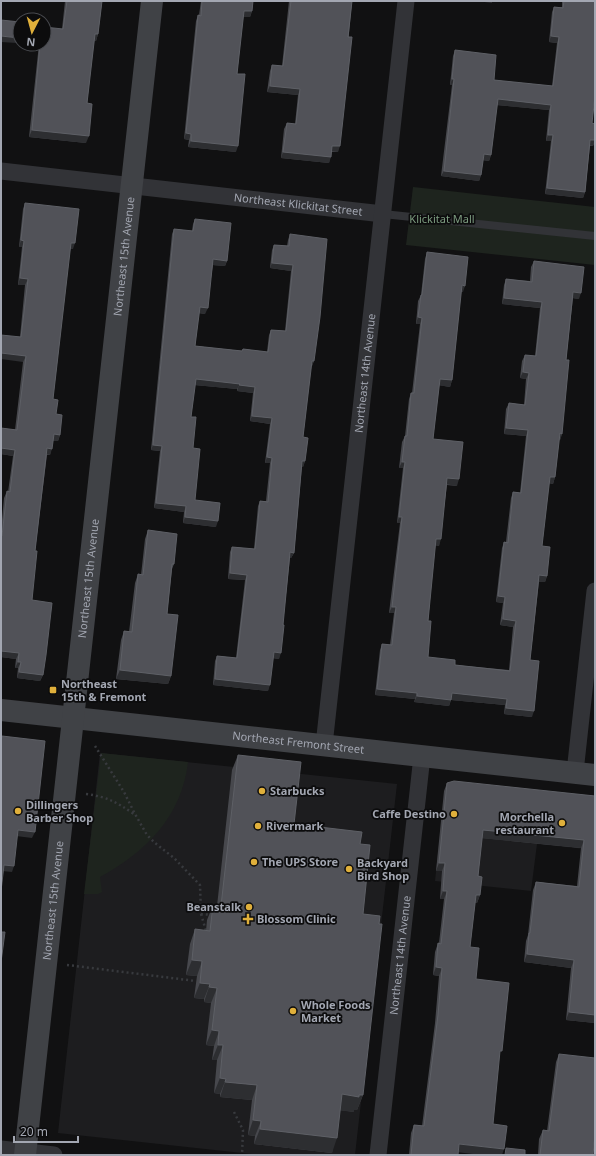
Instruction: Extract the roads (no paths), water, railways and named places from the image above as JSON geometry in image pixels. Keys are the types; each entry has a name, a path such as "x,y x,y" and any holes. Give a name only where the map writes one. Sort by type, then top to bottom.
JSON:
{"street":[{"name":"Northeast 15th Avenue","path":"25,1153 152,1"},
{"name":"Northeast 14th Avenue","path":"324,745 406,1"},
{"name":"Northeast Klickitat Street","path":"1,171 383,214"},
{"path":"585,774 595,591"},
{"name":"Northeast Fremont Street","path":"1,710 585,774"},
{"name":"Northeast 14th Avenue","path":"378,1155 422,756"},
{"path":"1,1149 25,1153 54,1155"}],"lane":[{"name":"Northeast Klickitat Street","path":"383,214 595,236"}],"place":[{"name":"Northeast 15th & Fremont","path":"53,690"},
{"name":"Starbucks","path":"262,791"},
{"name":"Dillingers Barber Shop","path":"18,811"},
{"name":"Caffe Destino","path":"454,814"},
{"name":"Morchella restaurant","path":"562,823"},
{"name":"Rivermark","path":"258,826"},
{"name":"The UPS Store","path":"254,862"},
{"name":"Backyard Bird Shop","path":"349,869"},
{"name":"Beanstalk","path":"249,907"},
{"name":"Blossom Clinic","path":"248,919"},
{"name":"Whole Foods Market","path":"293,1011"}],"park label":[{"name":"Klickitat Mall","path":"442,219"}]}
